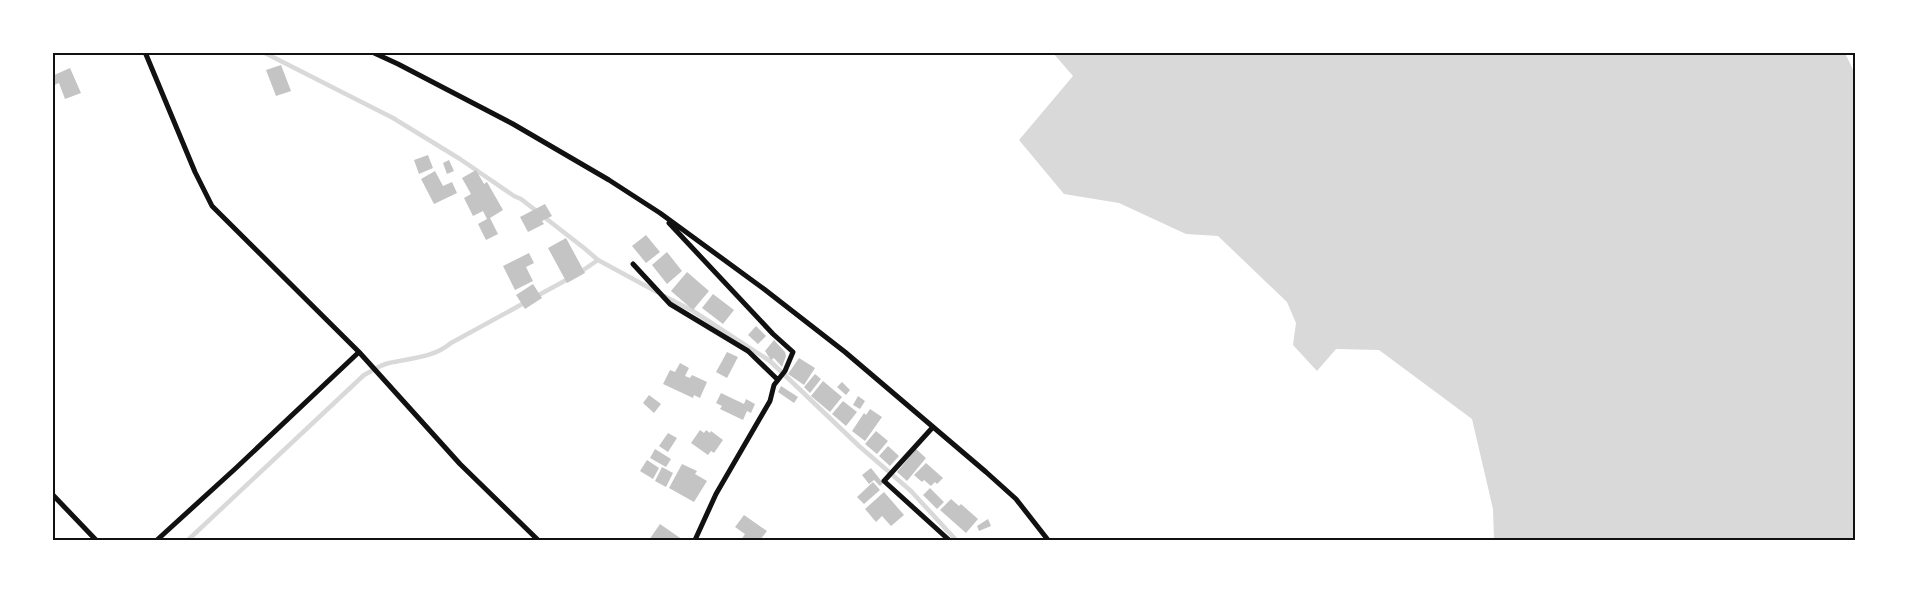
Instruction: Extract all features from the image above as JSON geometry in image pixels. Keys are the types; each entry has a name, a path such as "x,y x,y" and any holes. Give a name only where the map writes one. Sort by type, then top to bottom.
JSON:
{"street":[{"path":"145,52 195,172 212,206 359,352 460,464 538,540"},
{"path":"372,52 513,124 609,180 660,213 780,300 845,352 1016,498 1048,540"},
{"path":"660,213 773,334 793,352 785,370 774,385 770,401 716,494 695,540"},
{"path":"633,264 670,304 748,351 778,380"},
{"path":"157,540 359,352"},
{"path":"933,427 884,480 949,540"},
{"path":"52,494 96,540"}],"shaded area":[{"path":"1053,53 1845,53 1856,76 1855,540 1494,540 1493,509 1472,419 1379,350 1336,349 1317,371 1293,345 1296,323 1287,302 1218,236 1186,234 1119,203 1064,194 1019,140 1073,76"}],"building":[{"path":"281,65 291,91 276,96 266,70"},
{"path":"70,68 81,93 65,99 59,83 52,86 52,76"},
{"path":"428,155 433,168 419,174 414,160"},
{"path":"449,160 454,171 447,174 443,163"},
{"path":"476,170 484,184 487,182 503,210 490,218 498,234 486,240 478,224 487,219 483,211 473,216 464,198 471,194 462,178"},
{"path":"435,171 443,186 452,182 457,193 434,204 421,179"},
{"path":"545,204 552,216 542,221 544,224 528,232 520,217"},
{"path":"646,235 660,252 646,263 632,246"},
{"path":"566,238 585,273 567,283 548,248"},
{"path":"667,252 682,271 667,284 652,265"},
{"path":"529,253 534,263 526,267 533,281 515,290 503,266"},
{"path":"687,272 709,291 693,310 671,291"},
{"path":"533,284 542,298 525,309 516,295"},
{"path":"713,294 734,310 723,324 702,308"},
{"path":"756,326 766,336 758,344 748,335"},
{"path":"774,340 785,352 786,356 782,367 774,358 771,360 765,351"},
{"path":"727,352 738,357 727,378 716,372"},
{"path":"799,358 815,368 804,385 788,374"},
{"path":"680,363 689,368 685,376 690,378 692,375 707,382 700,398 694,395 693,398 663,384 670,370 675,372"},
{"path":"815,374 821,379 810,393 804,387"},
{"path":"823,381 842,397 830,412 811,396"},
{"path":"842,382 850,390 846,395 837,387"},
{"path":"781,386 798,397 794,403 778,392"},
{"path":"721,393 744,404 746,399 755,404 751,413 747,411 743,420 720,409 722,406 716,403"},
{"path":"649,395 661,404 654,413 643,403"},
{"path":"858,396 865,401 860,409 853,405"},
{"path":"843,401 857,412 846,426 832,414"},
{"path":"870,409 882,417 865,441 852,431 864,413 866,415"},
{"path":"700,430 704,433 706,430 710,433 711,431 723,440 714,453 711,451 708,455 691,443"},
{"path":"876,431 888,441 877,454 865,444"},
{"path":"668,433 677,438 668,452 659,446"},
{"path":"888,446 899,456 890,466 879,456"},
{"path":"655,449 671,459 666,467 650,458"},
{"path":"916,449 926,458 907,481 897,472"},
{"path":"647,460 659,468 653,479 640,471"},
{"path":"926,463 943,478 937,484 935,482 931,486 924,480 922,482 914,475"},
{"path":"682,464 697,471 695,474 707,481 694,502 669,488"},
{"path":"662,467 673,473 666,487 655,481"},
{"path":"871,468 883,483 880,486 874,480 869,484 862,475"},
{"path":"873,482 880,490 864,504 857,497"},
{"path":"930,488 944,502 937,509 923,495"},
{"path":"884,492 904,515 891,526 882,516 876,522 865,509"},
{"path":"951,499 959,506 961,504 978,519 966,533 940,510"},
{"path":"744,515 767,531 760,540 741,540 745,534 735,527"},
{"path":"988,519 991,526 979,531 977,526"},
{"path":"660,524 683,540 649,540"}],"waterway":[{"path":"263,52 393,118 521,199 598,260 657,292"},
{"path":"579,273 598,260"},
{"path":"535,297 570,278"},
{"path":"664,296 693,311 770,361 859,446 911,491 956,540"},
{"path":"188,540 364,375 386,364 437,352 526,302"}]}
